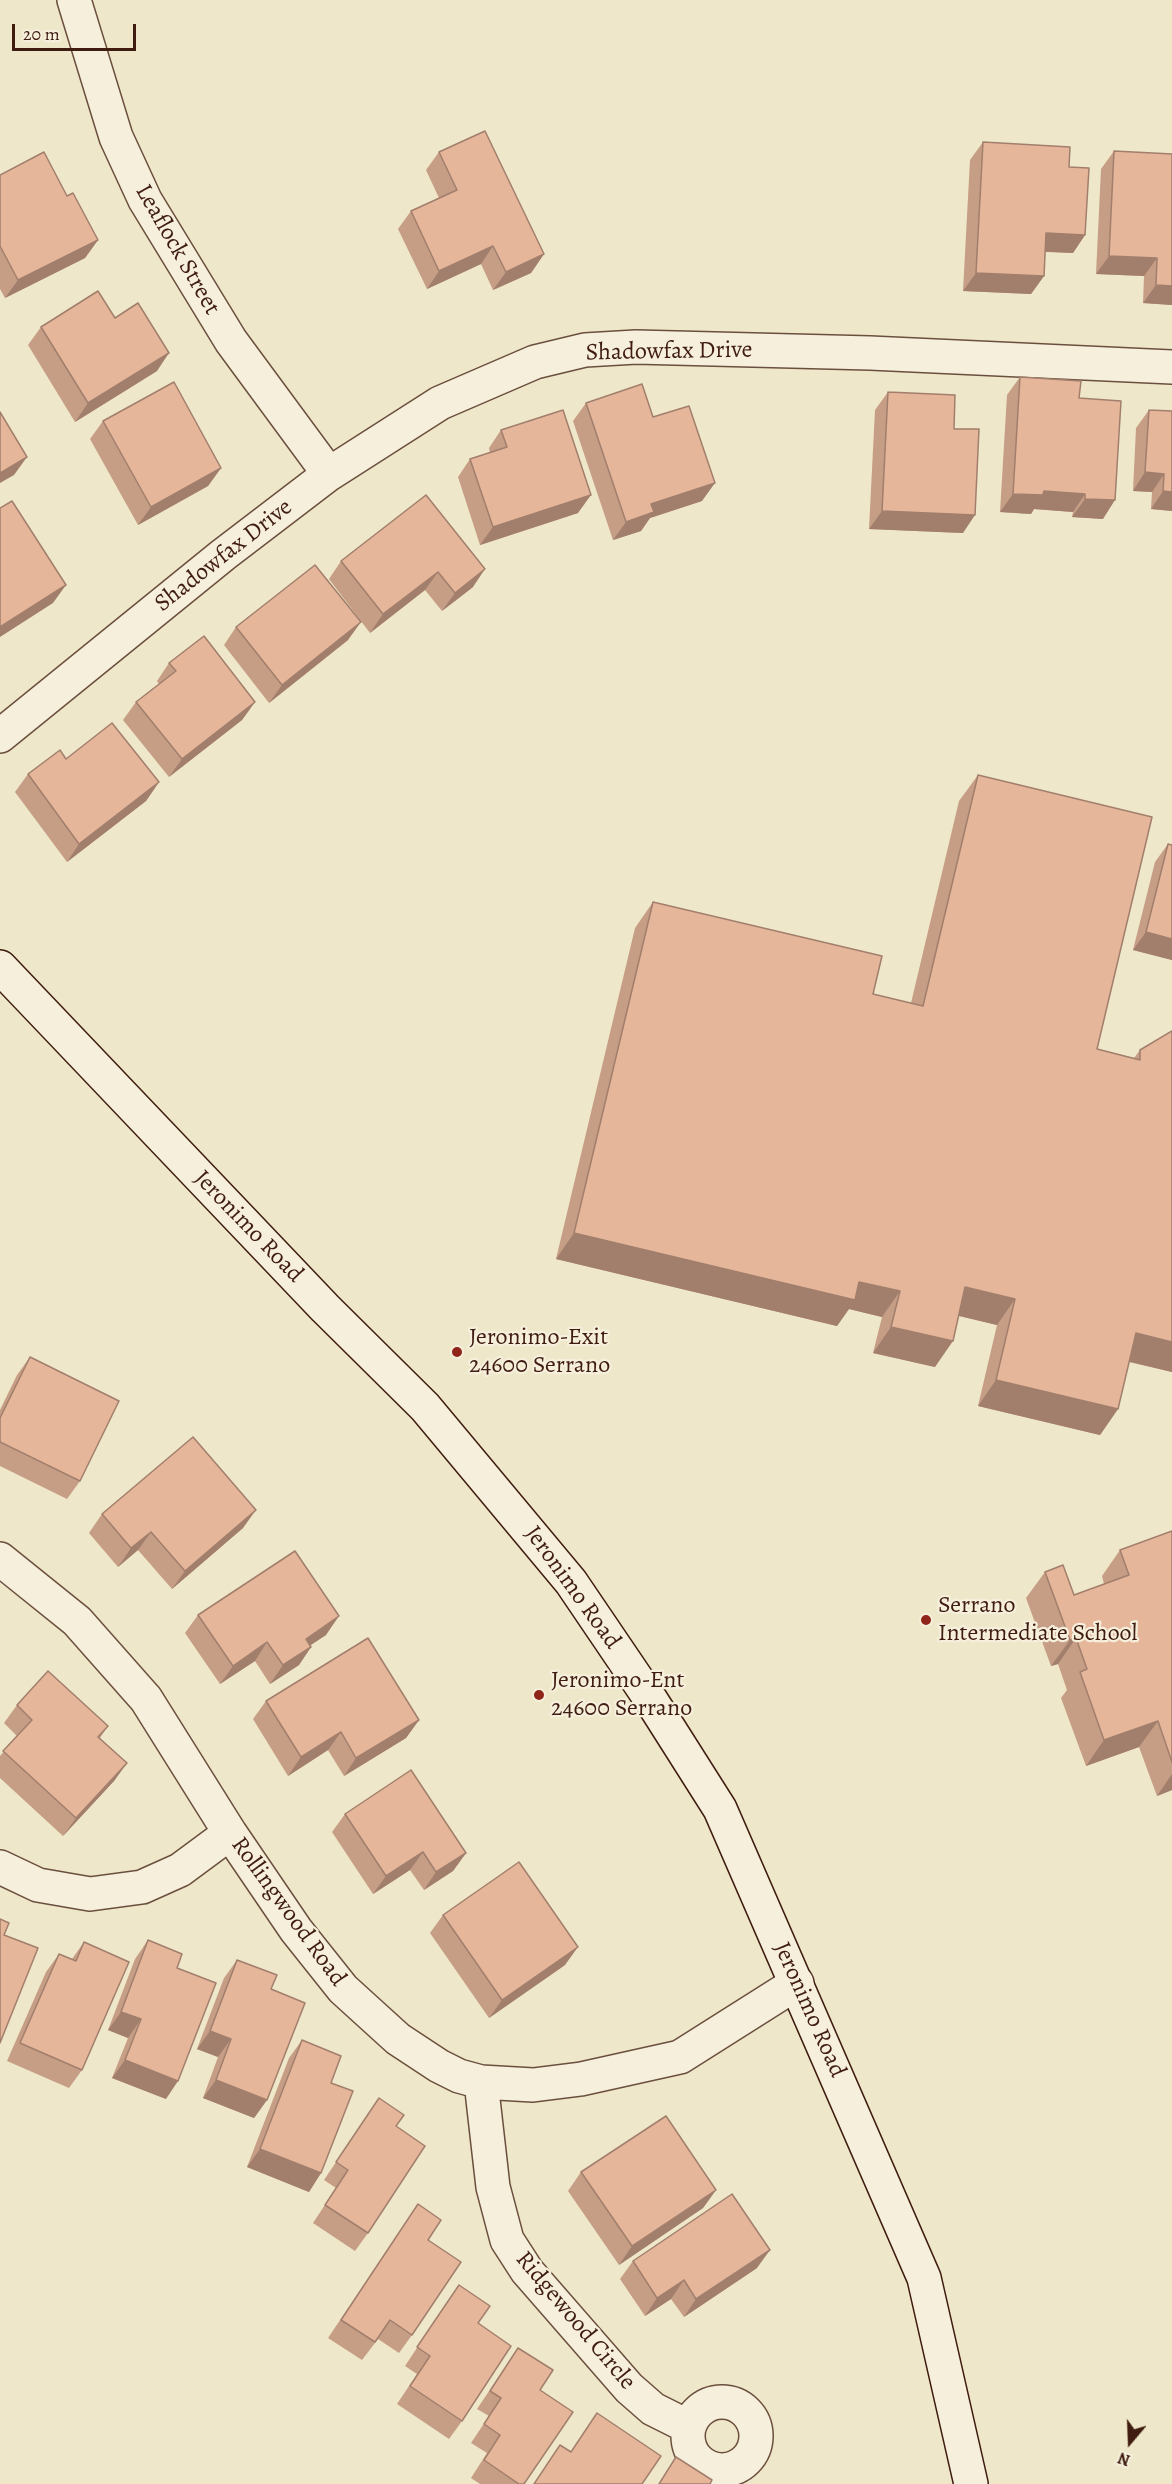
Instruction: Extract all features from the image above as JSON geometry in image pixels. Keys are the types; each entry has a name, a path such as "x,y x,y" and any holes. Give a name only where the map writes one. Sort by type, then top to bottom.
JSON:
{"street":[{"name":"Leaflock Street","path":"74,0 116,137 145,200 231,341 329,474"},
{"name":"Shadowfax Drive","path":"0,736 223,555 329,474 440,403 535,362 585,350 636,347 870,353 1172,367"},
{"name":"Jeronimo Road","path":"0,967 325,1308 426,1407 571,1582 649,1697 720,1809 924,2278 971,2484"},
{"name":"Rollingwood Road","path":"0,1559 77,1621 146,1699 230,1833 296,1930 344,1989 398,2039 439,2066 482,2082 507,2086 552,2083 680,2057 797,1983"},
{"path":"0,1867 38,1885 90,1894 142,1887 180,1870 230,1833"},
{"name":"Ridgewood Circle","path":"482,2082 493,2187 507,2240 528,2271 629,2388 652,2409 689,2427"}],"building":[{"path":"485,131 544,254 506,272 493,246 439,271 411,211 457,190 439,152"},
{"path":"983,142 1070,147 1069,167 1089,168 1085,235 1046,233 1044,276 976,273"},
{"path":"1114,151 1172,154 1172,286 1156,285 1157,258 1109,256"},
{"path":"44,152 67,196 73,193 98,240 18,280 0,246 0,175"},
{"path":"98,291 115,318 138,303 169,353 88,403 41,327"},
{"path":"1020,377 1081,381 1079,398 1121,401 1115,500 1085,499 1085,494 1044,491 1043,495 1013,494"},
{"path":"174,382 221,468 151,507 103,421"},
{"path":"642,384 653,417 689,406 715,483 651,504 654,512 626,522 586,403"},
{"path":"888,392 955,395 954,429 979,429 975,515 882,511"},
{"path":"563,410 591,495 493,527 470,459 507,447 501,430"},
{"path":"1149,410 1172,411 1172,492 1163,491 1164,474 1145,472"},
{"path":"0,412 27,457 0,473"},
{"path":"426,495 485,569 455,593 438,572 383,614 341,561"},
{"path":"12,501 66,585 0,627 0,508"},
{"path":"315,565 361,622 282,685 236,627"},
{"path":"204,636 255,702 182,759 136,702 176,671 169,663"},
{"path":"112,723 159,782 79,844 28,774 60,750 66,759"},
{"path":"978,775 1152,817 1097,1049 1140,1060 1140,1050 1172,1031 1172,1342 1136,1333 1118,1409 996,1380 1015,1299 965,1287 953,1341 891,1327 900,1291 859,1282 855,1300 574,1233 653,902 882,956 873,994 923,1006"},
{"path":"1168,844 1172,845 1172,939 1146,932"},
{"path":"30,1357 119,1401 80,1481 0,1442 0,1418"},
{"path":"193,1437 256,1510 185,1571 151,1532 131,1548 102,1514"},
{"path":"1172,1531 1172,1762 1158,1721 1104,1740 1080,1672 1087,1669 1076,1638 1070,1640 1045,1572 1063,1565 1074,1595 1129,1575 1120,1550"},
{"path":"295,1551 339,1616 306,1639 311,1647 283,1665 267,1642 233,1666 198,1615"},
{"path":"368,1638 419,1720 356,1758 341,1732 301,1757 266,1701"},
{"path":"48,1671 108,1726 98,1737 127,1763 76,1818 3,1751 32,1720 17,1705"},
{"path":"411,1770 466,1853 436,1872 423,1852 386,1876 345,1814"},
{"path":"519,1862 578,1947 502,2000 443,1915"},
{"path":"0,1919 9,1923 4,1935 38,1948 0,2043"},
{"path":"148,1940 182,1954 177,1968 216,1983 178,2081 125,2060 141,2019 121,2012"},
{"path":"84,1942 129,1962 82,2070 20,2043 59,1954 76,1961"},
{"path":"237,1960 277,1975 271,1989 305,2003 267,2100 216,2080 231,2039 210,2031"},
{"path":"302,2040 341,2056 331,2083 353,2091 321,2173 260,2149"},
{"path":"379,2098 404,2115 396,2126 425,2146 368,2233 325,2205 348,2170 336,2162"},
{"path":"666,2116 716,2190 632,2246 581,2172"},
{"path":"732,2194 770,2250 696,2299 684,2280 657,2298 633,2261"},
{"path":"418,2204 441,2220 428,2240 461,2262 412,2335 390,2320 375,2342 341,2320"},
{"path":"459,2285 490,2306 478,2323 511,2346 462,2421 410,2386 430,2356 417,2347"},
{"path":"518,2348 553,2370 540,2390 573,2412 524,2484 519,2484 484,2460 500,2435 484,2424 501,2398 490,2391"},
{"path":"597,2413 661,2456 642,2484 534,2484 560,2445 571,2452"},
{"path":"676,2457 712,2480 710,2484 659,2484"}],"place":[{"name":"Jeronimo-Exit 24600 Serrano","path":"457,1352"},
{"name":"Serrano Intermediate School","path":"926,1620"},
{"name":"Jeronimo-Ent 24600 Serrano","path":"539,1695"}]}
